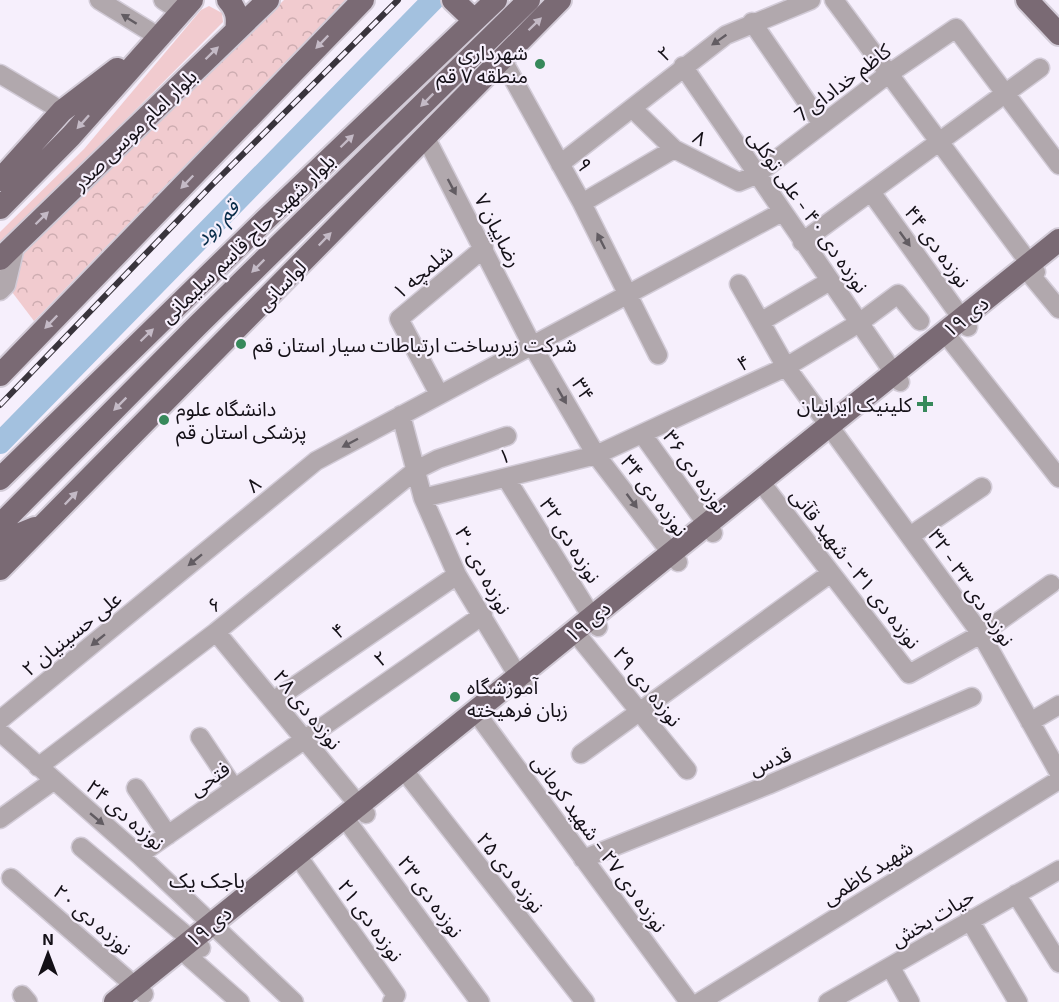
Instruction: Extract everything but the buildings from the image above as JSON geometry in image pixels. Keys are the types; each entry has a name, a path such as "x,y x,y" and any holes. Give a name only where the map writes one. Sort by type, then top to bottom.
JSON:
{"main road":[{"path":"228,0 234,7 238,19 236,31"},
{"name":"بلوار امام موسی صدر","path":"8,251 268,0"},
{"path":"0,375 363,0"},
{"path":"453,0 474,20"},
{"name":"بلوار شهید حاج قاسم سلیمانی","path":"0,478 254,230 496,0"},
{"name":"لواسانی","path":"0,525 198,325 529,0"},
{"name":"لواسانی","path":"0,569 222,346 501,57 560,0"},
{"path":"1027,0 1059,34"},
{"name":"بلوار امام موسی صدر","path":"0,208 71,136 159,37 184,3"},
{"path":"2,174 62,111 159,37"},
{"name":"۱۹ دی","path":"1031,270 1059,240"},
{"name":"۱۹ دی","path":"115,1002 138,994 217,927 833,429 1031,270 1059,253"},
{"path":"198,325 222,346"},
{"path":"0,542 46,523"},
{"name":"۱۹ دی","path":"217,927 304,865 355,815"}],"street":[{"path":"99,0 159,37"},
{"name":"۲","path":"560,164 633,109 683,66 726,35 752,22 811,0"},
{"path":"834,0 1059,309"},
{"path":"752,22 822,124"},
{"name":"7 کاظم خدادای","path":"756,175 887,75 956,28 1005,93"},
{"name":"۹","path":"501,57 582,203 658,355"},
{"name":"نوزده دی ۴۰ - علی توکلی","path":"683,66 897,378"},
{"path":"802,242 1040,68"},
{"path":"0,74 62,111"},
{"path":"1005,93 1059,165"},
{"name":"۸","path":"633,109 674,149 739,182 756,175"},
{"name":"۷ رضاییان","path":"425,136 532,345"},
{"path":"582,203 674,149"},
{"name":"نوزده دی ۴۴","path":"871,192 957,330 1059,478"},
{"path":"532,345 782,212"},
{"name":"۱ شلمچه","path":"439,394 399,319 484,248"},
{"path":"0,291 6,285 8,251"},
{"path":"762,321 830,281"},
{"name":"۳۲ - نوزده دی ۳۳","path":"739,284 786,367 981,634 1059,773"},
{"name":"۴","path":"596,455 786,367 859,323 898,294 920,321"},
{"name":"۸","path":"143,603 316,461 532,345"},
{"name":"۳۴","path":"532,345 596,455"},
{"name":"نوزده دی ۳۰","path":"401,415 423,498 457,575 483,615 520,681"},
{"name":"نوزده دی ۳۶","path":"643,435 710,529"},
{"name":"۶","path":"38,767 216,632 416,470 438,459 507,436"},
{"name":"۱","path":"423,498 596,455"},
{"name":"نوزده دی ۳۴","path":"596,455 675,557"},
{"name":"نوزده دی ۳۲","path":"506,478 586,629"},
{"name":"نوزده دی ۳۱ - شهید قآنی","path":"764,485 909,674 981,634"},
{"path":"910,536 982,487"},
{"path":"582,754 639,710 831,573"},
{"name":"۴","path":"273,702 457,575"},
{"path":"981,634 1051,584"},
{"name":"۲ علی حسینیان","path":"1,731 143,603"},
{"name":"۲","path":"304,738 483,615"},
{"name":"نوزده دی ۲۹","path":"586,629 639,710 687,770"},
{"name":"نوزده دی ۲۸","path":"216,632 304,738 355,815"},
{"name":"قدس","path":"583,858 768,786 972,697"},
{"path":"1030,722 1059,705"},
{"name":"نوزده دی ۲۷ - شهید کرمانی","path":"478,716 689,1002"},
{"name":"نوزده دی ۲۴","path":"1,731 53,781 139,855 217,927 294,1002"},
{"path":"200,737 234,788"},
{"name":"فتحی","path":"139,855 304,738"},
{"name":"نوزده دی ۲۵","path":"406,774 585,1002"},
{"name":"شهید کاظمی","path":"700,1002 1059,780"},
{"path":"0,819 53,781"},
{"path":"136,788 168,835"},
{"name":"نوزده دی ۲۳","path":"355,815 480,1002"},
{"path":"81,846 190,949 240,1002"},
{"name":"نوزده دی ۲۱","path":"304,865 396,995 392,1002"},
{"name":"حیات بخش","path":"828,1002 891,968 969,919 1059,870"},
{"name":"نوزده دی ۲۰","path":"11,878 138,994"},
{"path":"1016,894 1059,963"},
{"path":"969,919 1018,1002"},
{"path":"891,968 910,1002"}],"green space":[{"path":"284,0 346,0 34,321 12,292 24,249"},
{"path":"209,6 222,13 223,22 0,246 0,232 84,149 201,10"}],"waterway":[{"name":"قم رود","path":"0,443 433,0"}],"railway":[{"path":"0,405 211,186 398,0"}],"place":[{"name":"شهرداری منطقه ۷ قم","path":"540,64"},
{"name":"شرکت زیرساخت ارتباطات سیار استان قم","path":"241,344"},
{"name":"کلینیک ایرانیان","path":"925,404"},
{"name":"دانشگاه علوم پزشکی استان قم","path":"164,420"},
{"name":"آموزشگاه زبان فرهیخته","path":"455,697"}],"district":[{"name":"باجک یک","path":"207,879"}]}
